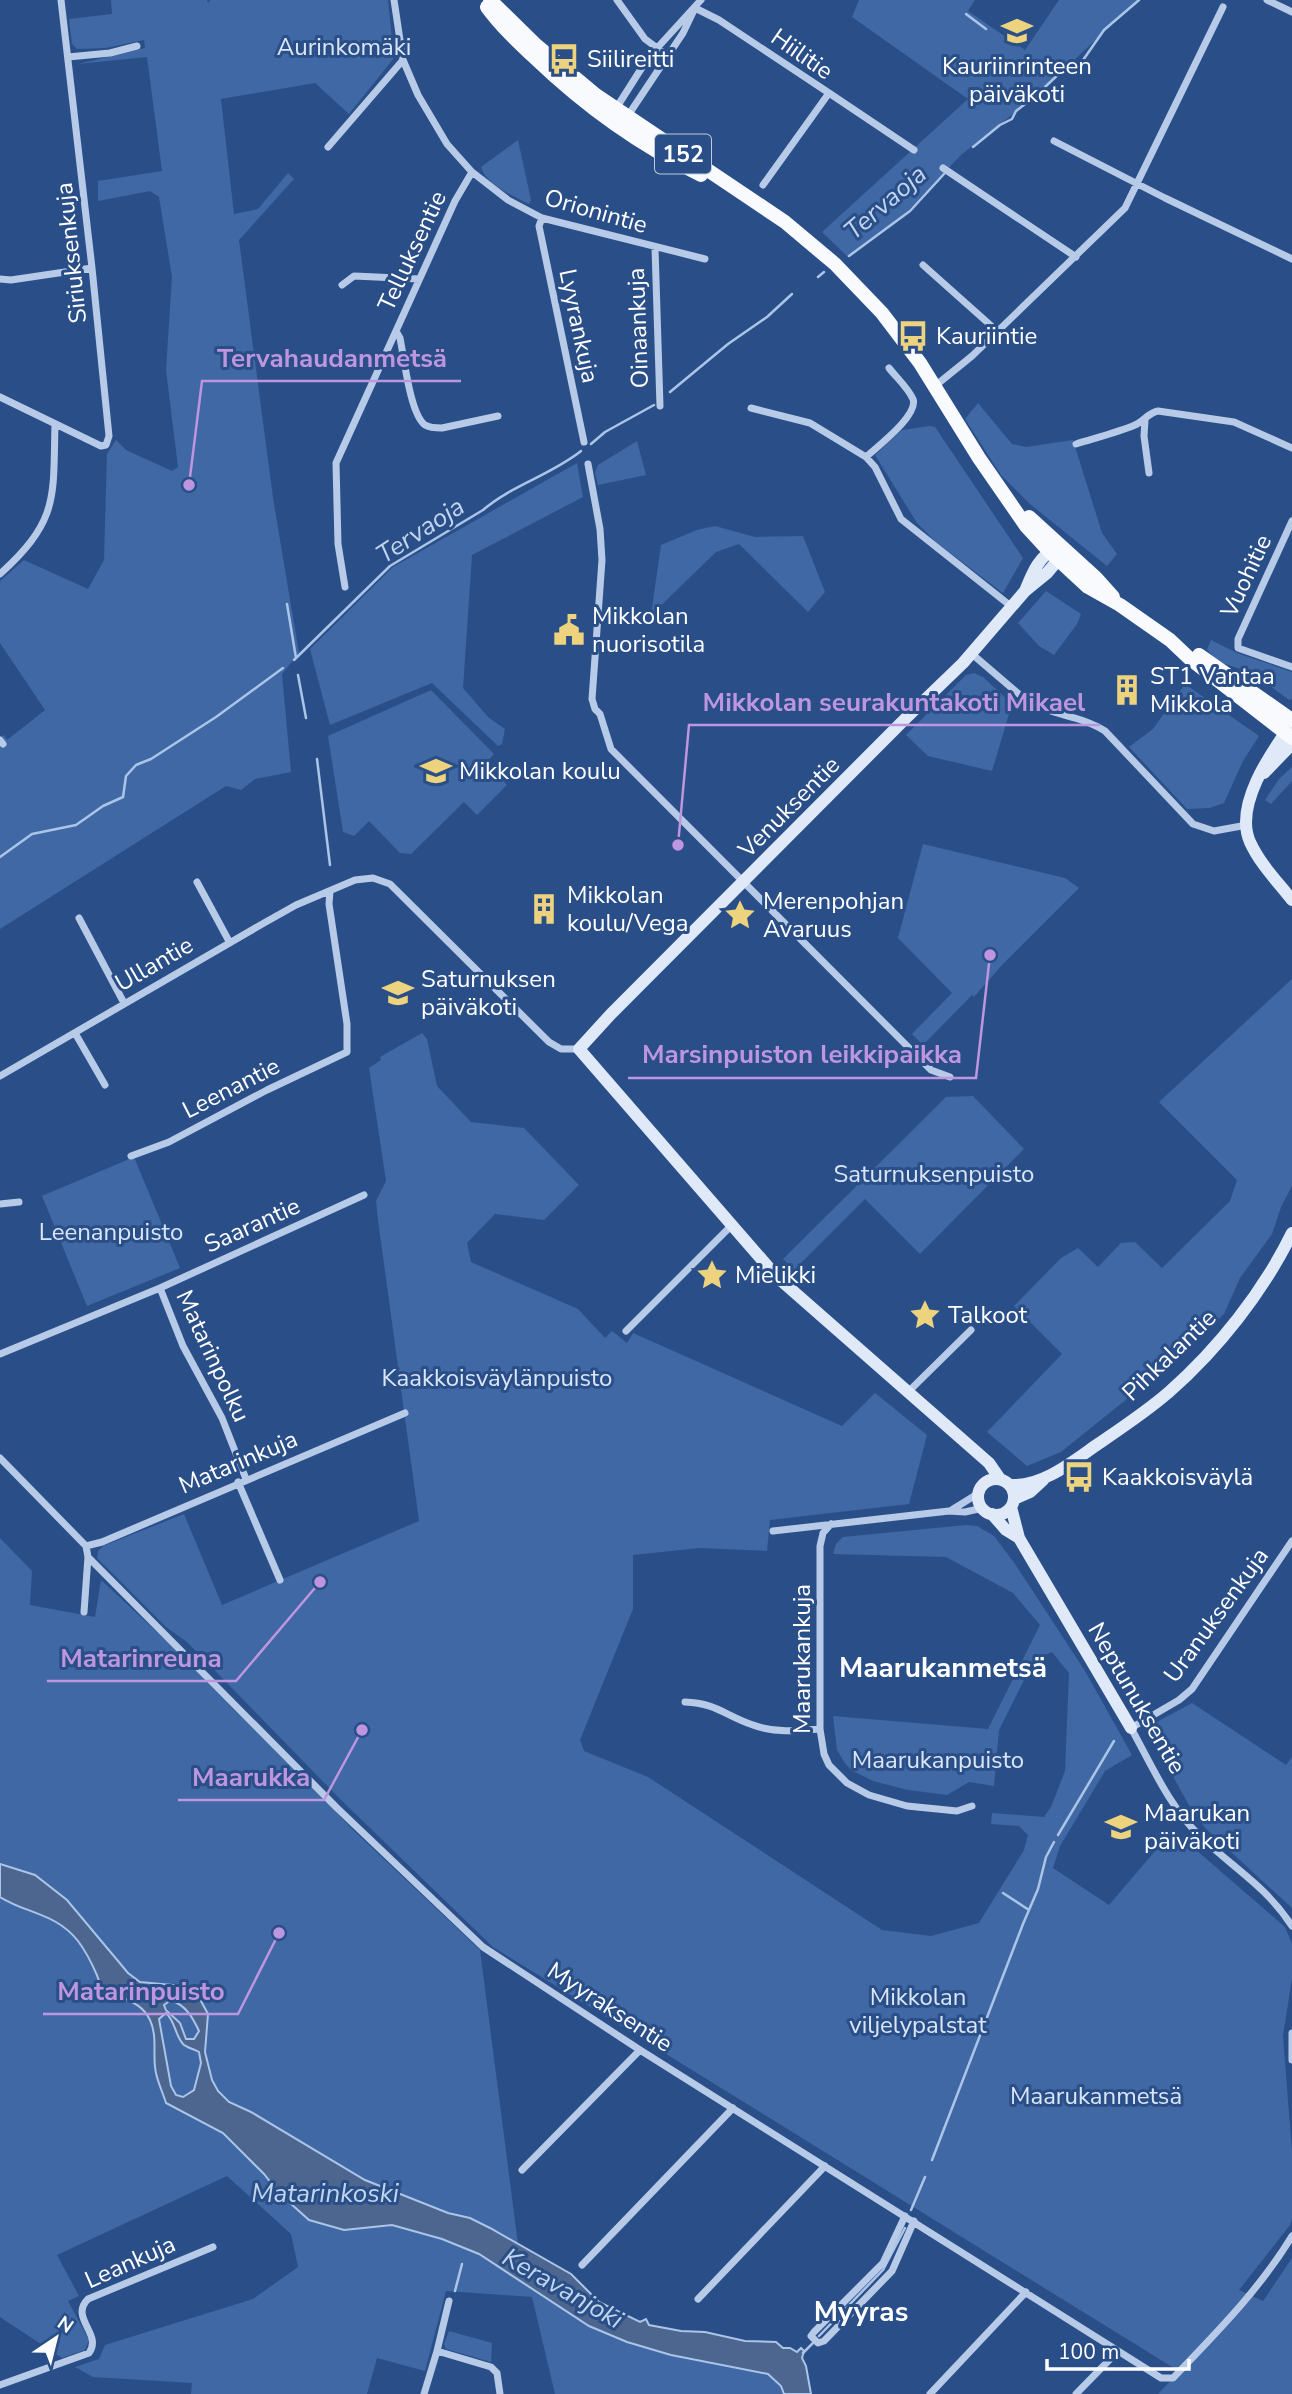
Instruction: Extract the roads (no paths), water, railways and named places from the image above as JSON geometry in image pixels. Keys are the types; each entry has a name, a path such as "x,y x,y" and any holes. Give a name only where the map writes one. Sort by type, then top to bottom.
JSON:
{"main road":[{"name":"152","path":"482,0 494,18 553,76 621,121 752,200 785,222 835,264 882,313 920,363 962,432 1026,526 1088,587 1119,604 1170,640 1189,658 1291,732"},
{"name":"152","path":"490,0 535,44 615,108 621,121"}],"street":[{"name":"Siriuksenkuja","path":"55,424 101,446 106,445 109,436 61,0"},
{"name":"Orionintie","path":"394,0 403,60 418,95 447,144 472,172 508,200 542,218 705,259"},
{"path":"617,0 646,39 668,57"},
{"path":"615,108 656,49 701,0"},
{"path":"1267,0 1292,12"},
{"path":"935,386 952,374 1121,214 1223,7"},
{"path":"621,121 668,57 695,8"},
{"name":"Hiilitie","path":"695,8 729,26 829,93 763,186"},
{"path":"68,57 110,54 137,46"},
{"path":"328,147 403,60"},
{"path":"829,93 914,150"},
{"path":"1054,141 1292,259"},
{"path":"943,168 1076,257"},
{"name":"Telluksentie","path":"345,587 338,544 336,463 455,201 472,172"},
{"name":"Lyyrankuja","path":"542,218 539,226 583,442"},
{"name":"Oinaankuja","path":"655,248 660,406"},
{"path":"923,265 998,331"},
{"path":"0,279 11,280 92,268"},
{"path":"342,285 354,276 419,279"},
{"path":"396,331 400,338 415,410 424,424 432,428 442,428 498,416"},
{"path":"866,457 900,425 914,406 913,399 889,368"},
{"path":"0,397 55,424 53,494 49,509 37,534 0,574"},
{"path":"751,408 810,423 866,457 875,467 901,519 1012,607"},
{"path":"1076,444 1135,425 1150,413 1158,411 1215,418 1257,431 1292,448"},
{"path":"1144,420 1149,473"},
{"path":"588,464 600,529 602,559 592,699 614,753 931,1070 950,1077"},
{"name":"Vuohitie","path":"1292,521 1238,639 1238,648 1292,667"},
{"name":"Venuksentie","path":"579,1049 972,654 1025,591 1032,572 1056,553"},
{"path":"972,654 1028,702 1105,731 1193,824 1213,831 1247,825"},
{"path":"1291,732 1259,778 1249,800 1247,825 1249,839 1263,865 1292,900"},
{"path":"330,891 366,878 390,884 549,1042 561,1049 579,1049 777,1277 989,1462 1013,1491 1012,1503 1002,1513 950,1511 773,1531"},
{"path":"197,882 230,943"},
{"name":"Ullantie","path":"0,1076 296,905 330,891"},
{"name":"Leenantie","path":"131,1156 169,1142 267,1090 347,1052 347,1024 329,904 330,891"},
{"path":"79,918 124,1003"},
{"path":"75,1033 105,1085"},
{"name":"Saarantie","path":"0,1354 160,1288 364,1195"},
{"path":"0,1203 19,1202"},
{"path":"626,1331 732,1225"},
{"name":"Pihkalantie","path":"1005,1482 1027,1483 1046,1477 1073,1462 1145,1411 1192,1369 1228,1329 1261,1285 1292,1233"},
{"name":"Matarinpolku","path":"160,1288 183,1346 222,1418 280,1580"},
{"path":"908,1392 971,1330"},
{"name":"Matarinkuja","path":"86,1546 102,1542 242,1480 405,1413"},
{"path":"969,1447 981,1468 979,1501 987,1511"},
{"path":"0,1458 86,1546 88,1557 84,1612"},
{"name":"Pihkalantie","path":"1012,1503 1030,1492 1046,1477"},
{"path":"950,1511 991,1479 1005,1482"},
{"name":"Neptunuksentie","path":"1012,1503 1019,1538 1174,1804 1198,1835 1275,1901 1292,1926"},
{"name":"Neptunuksentie","path":"987,1511 1006,1530 1019,1538"},
{"name":"Maarukankuja","path":"831,1524 823,1533 820,1546 820,1729 824,1754 830,1765 847,1783 869,1795 907,1806 957,1811 972,1806"},
{"name":"Uranuksenkuja","path":"1131,1728 1180,1700 1192,1689 1292,1541"},
{"name":"Myyraksentie","path":"88,1557 337,1808 484,1947 640,2050 1161,2378 1173,2378 1228,2321 1270,2270 1292,2236"},
{"path":"685,1702 703,1703 752,1725 768,1729 820,1729"},
{"path":"1292,2033 1292,2060"},
{"path":"522,2170 640,2050"},
{"path":"582,2265 733,2108"},
{"path":"698,2299 825,2166"},
{"path":"905,2216 883,2263 811,2336 818,2343 824,2341 892,2271 914,2221"},
{"name":"Leankuja","path":"0,2385 89,2353 93,2343 81,2314 83,2304 88,2299 213,2246"},
{"path":"930,2394 1026,2292"},
{"path":"424,2394 449,2301"},
{"path":"437,2351 491,2367 497,2373 500,2394"},
{"path":"1076,2394 1118,2351"}],"water":[{"name":"Matarinkoski","path":"0,1864 35,1875 67,1900 128,1973 140,1982 183,1986 193,1991 208,2014 205,2052 212,2080 229,2102 251,2112 365,2180 448,2213 470,2218 490,2228 571,2274 599,2302 640,2322 646,2319 649,2325 681,2331 705,2332 745,2341 776,2342 783,2348 797,2352 801,2348 804,2351 802,2358 811,2394 784,2394 781,2386 768,2374 671,2355 627,2342 589,2326 479,2254 442,2239 392,2225 344,2230 309,2220 279,2193 223,2133 166,2103 156,2073 154,2033 150,2020 141,2008 101,1985 78,1941 51,1919 0,1897","holes":["171,2000 185,2008 194,2021 199,2031 194,2039 186,2039 180,2023 166,2010 164,2005","166,2013 183,2044 199,2052 201,2063 194,2090 183,2097 176,2095 171,2086 159,2019"]}],"waterway":[{"name":"Tervaoja","path":"973,147 1000,125 1012,119 1016,111 1029,101 1040,97 1045,87 1064,69 1081,63 1104,30 1139,0"},
{"path":"966,14 986,29"},
{"name":"Tervaoja","path":"849,256 910,211 944,174"},
{"path":"818,277 824,272"},
{"name":"Tervaoja","path":"670,392 728,344 767,317 792,294"},
{"name":"Tervaoja","path":"591,444 605,432 654,405"},
{"name":"Tervaoja","path":"294,660 390,566 581,451"},
{"path":"287,604 296,658"},
{"name":"Tervaoja","path":"0,857 32,834 76,825 103,806 123,797 126,776 136,765 151,759 216,717 283,668"},
{"path":"298,675 306,718"},
{"path":"317,759 330,865"},
{"path":"1058,1835 1114,1741"},
{"path":"932,2160 1054,1842"},
{"path":"1003,1893 1029,1910"},
{"path":"911,2210 925,2177"},
{"path":"819,2336 883,2270 905,2228"},
{"path":"455,2291 462,2264"},
{"path":"803,2353 813,2343"}],"place":[{"name":"Kauriinrinteen päiväkoti","path":"1017,31"},
{"name":"Siilireitti","path":"564,59"},
{"name":"Kauriintie","path":"913,336"},
{"name":"Tervahaudanmetsä","path":"189,485"},
{"name":"Mikkolan nuorisotila","path":"569,630"},
{"name":"ST1 Vantaa Mikkola","path":"1127,690"},
{"name":"Mikkolan koulu","path":"436,771"},
{"name":"Mikkolan seurakuntakoti Mikael","path":"678,845"},
{"name":"Mikkolan koulu/Vega","path":"544,909"},
{"name":"Merenpohjan Avaruus","path":"740,915"},
{"name":"Marsinpuiston leikkipaikka","path":"990,955"},
{"name":"Saturnuksen päiväkoti","path":"398,993"},
{"name":"Mielikki","path":"712,1275"},
{"name":"Talkoot","path":"925,1315"},
{"name":"Kaakkoisväylä","path":"1079,1477"},
{"name":"Matarinreuna","path":"320,1582"},
{"name":"Maarukka","path":"362,1730"},
{"name":"Maarukan päiväkoti","path":"1121,1827"},
{"name":"Matarinpuisto","path":"279,1933"}],"district":[{"name":"Maarukanmetsä","path":"943,1667"},
{"name":"Myyras","path":"861,2311"}],"park label":[{"name":"Aurinkomäki","path":"344,47"},
{"name":"Saturnuksenpuisto","path":"934,1174"},
{"name":"Leenanpuisto","path":"111,1232"},
{"name":"Kaakkoisväylänpuisto","path":"497,1378"},
{"name":"Maarukanpuisto","path":"938,1760"},
{"name":"Mikkolan viljelypalstat","path":"918,2011"}],"water label":[{"name":"Keravanjoki","path":"563,2288"}]}
